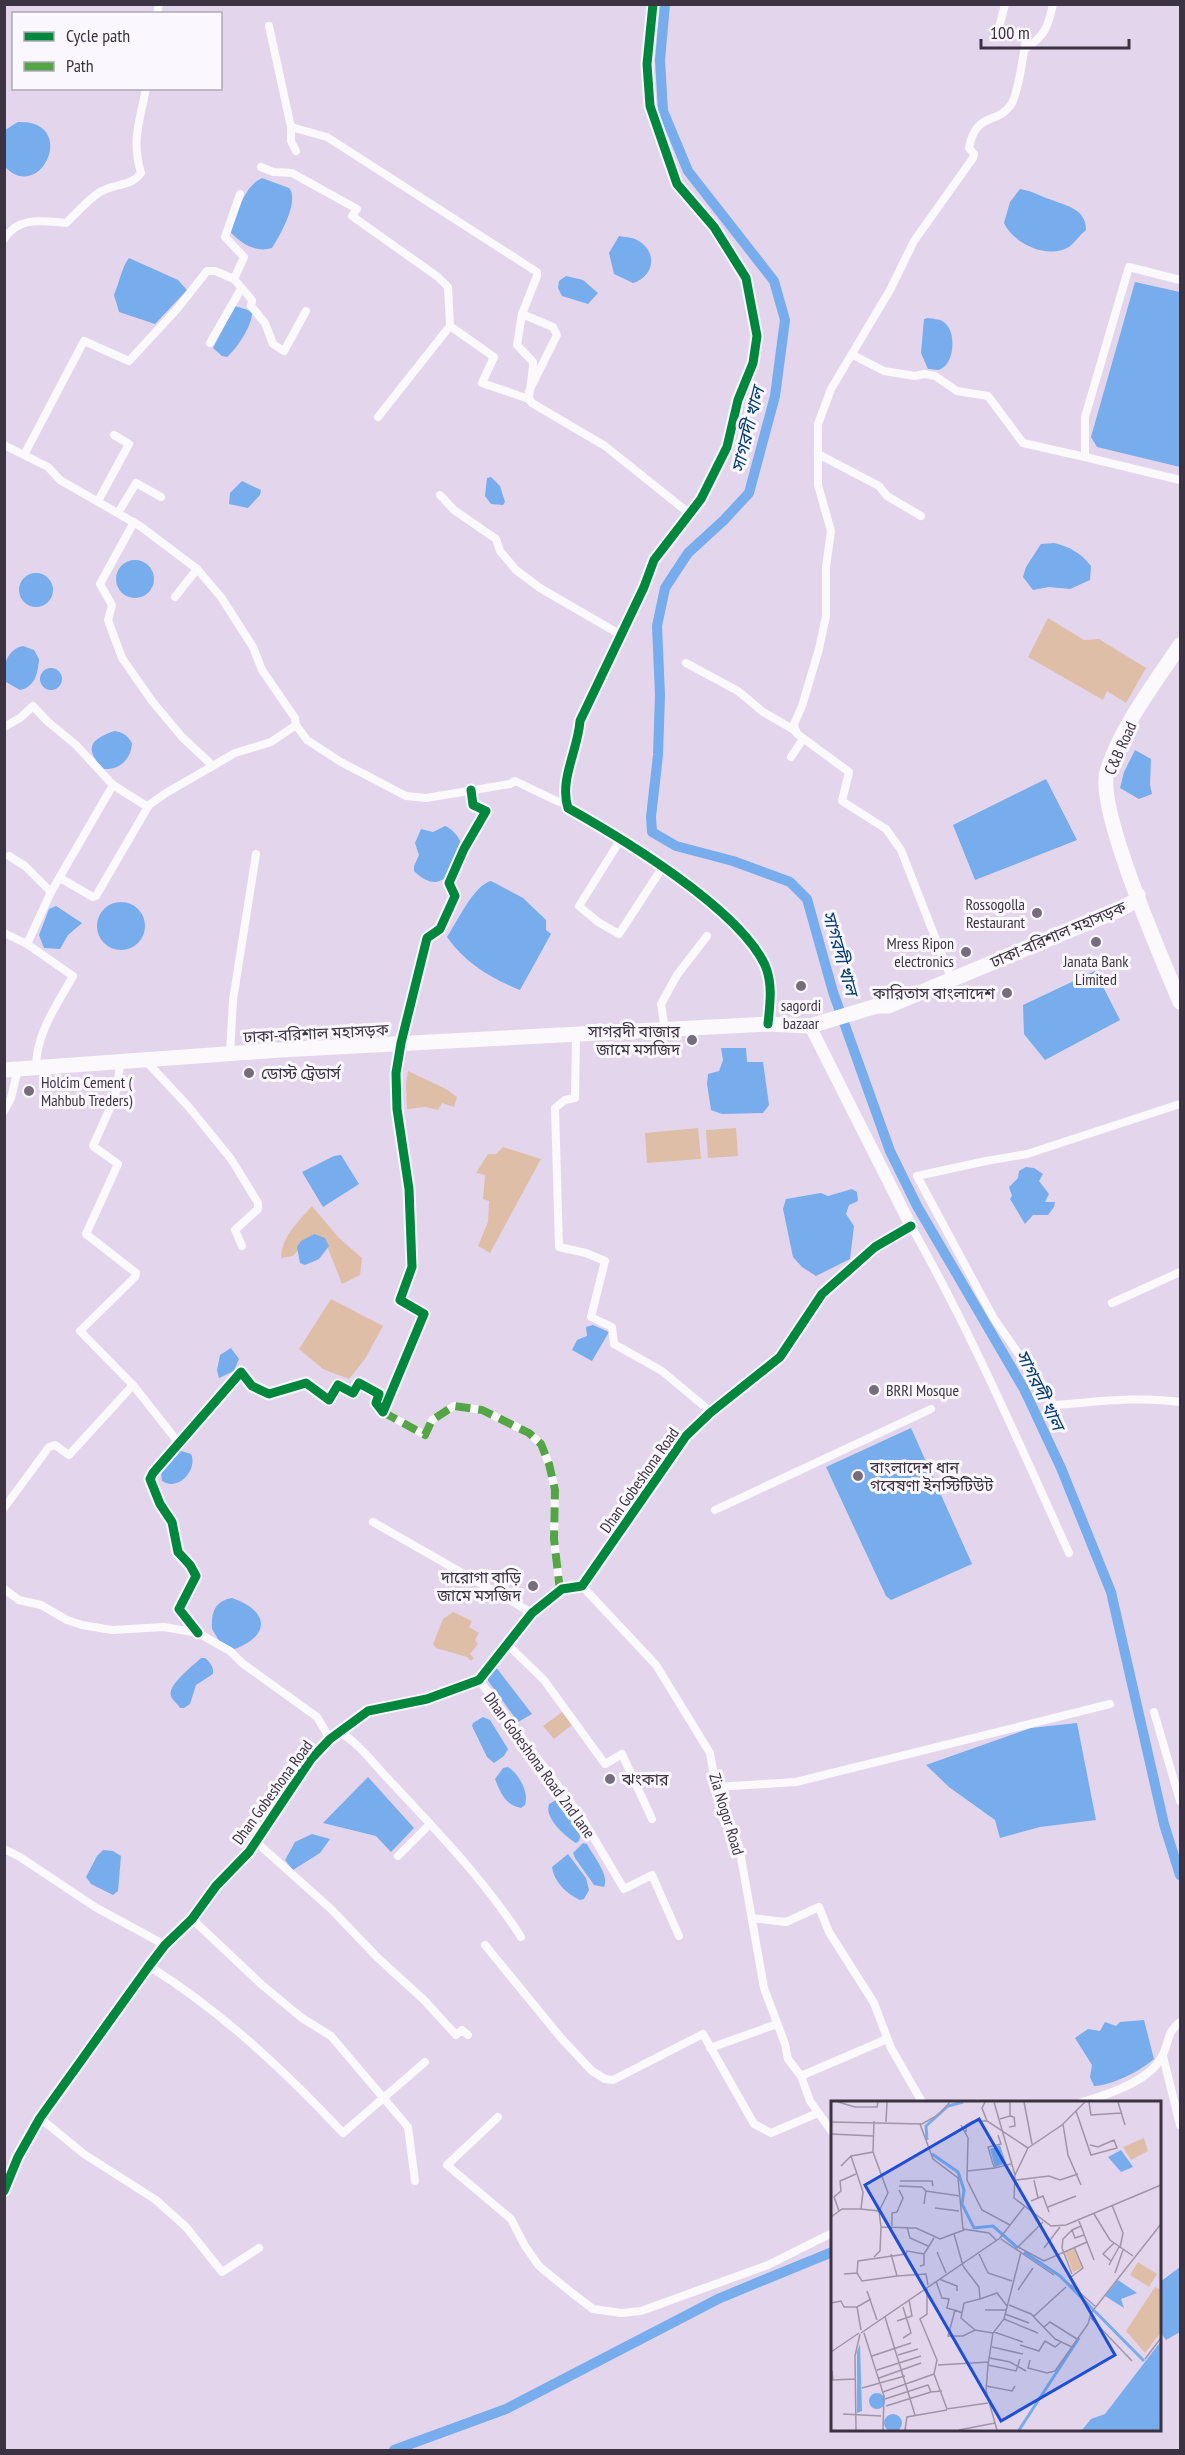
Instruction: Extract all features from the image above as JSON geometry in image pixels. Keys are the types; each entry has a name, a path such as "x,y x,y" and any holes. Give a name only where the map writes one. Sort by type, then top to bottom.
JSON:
{"highway":[{"name":"C&B Road","path":"1138,895 1110,816 1105,792 1106,774 1133,718 1180,645"},
{"name":"ঢাকা-বরিশাল মহাসড়ক","path":"877,1006 886,999 1118,901 1138,895"},
{"name":"ঢাকা-বরিশাল মহাসড়ক","path":"877,1006 888,1006 1121,909 1136,900 1138,895"},
{"path":"1138,895 1180,982"},
{"path":"1138,895 1180,1002"},
{"path":"810,1026 852,1015 866,1018 877,1006"},
{"name":"ঢাকা-বরিশাল মহাসড়ক","path":"11,1070 121,1060 401,1043 768,1024 810,1026"}],"street":[{"path":"653,4 647,64 650,106 677,184 714,228 746,278 757,336 753,363 735,410 727,447 701,500 654,560 580,721 579,735 564,789 568,808 621,839 662,868 718,910 746,936 765,964 770,982 768,1024"},
{"path":"796,731 795,724 819,649 826,616 826,567 831,531 818,484 818,424 831,389 853,355 914,241 973,158 974,154 969,148 971,138 981,122 998,116 1013,101 1025,49 1025,37 999,28 1005,4"},
{"path":"1025,49 1038,41 1048,27 1053,4"},
{"path":"269,26 291,127 291,141 296,151"},
{"path":"4,239 8,233 26,221 66,223 101,191 124,186 137,180 141,174 136,159 135,134 146,90"},
{"path":"291,127 327,137 537,272 522,314 517,345 533,362 533,379 529,395 532,403 605,446 690,514"},
{"path":"261,167 273,172 292,173 357,209 352,216 438,277 448,287 450,326 378,417"},
{"path":"234,279 244,257 225,237 240,194"},
{"path":"1085,457 1085,417 1129,267 1180,280"},
{"path":"24,455 84,341 129,361 177,309 207,271 215,271 234,279 252,300 251,306 265,323 273,344 284,351 306,311"},
{"path":"210,343 241,289"},
{"path":"522,314 553,327 557,335 529,395"},
{"path":"450,326 494,357 482,383 529,395"},
{"path":"853,355 884,371 915,376 924,374 935,376 957,391 988,396 1023,443 1180,480"},
{"path":"98,501 129,444 114,435"},
{"path":"4,445 48,467 60,480 134,522 197,569 221,597 253,647 262,670 295,718 296,725 307,740 341,762 406,796 426,798 510,784 515,781 559,802 566,800"},
{"path":"818,454 879,486 886,496 921,516"},
{"path":"118,513 136,483 161,497"},
{"path":"440,495 454,510 496,539 500,551 516,570 540,588 621,635"},
{"path":"134,522 100,584 112,605 108,620 122,658 152,701 182,737 213,766"},
{"path":"175,597 197,569"},
{"path":"686,663 738,692 763,712 796,731 803,739 849,772 842,801 886,829 902,850 949,973"},
{"path":"4,727 20,718 33,706 76,745 113,785 148,807"},
{"path":"60,879 93,897 96,896 148,807 166,793 236,753 272,742 296,725"},
{"path":"791,757 803,739"},
{"path":"27,944 51,892 113,785"},
{"path":"383,1412 424,1314 399,1300 412,1268 409,1189 397,1109 396,1073 401,1043 427,938 440,929 455,896 449,883 464,849 486,811 473,805 471,790"},
{"path":"621,839 579,906 598,922 619,934 662,868"},
{"path":"230,1053 233,1000 256,854"},
{"path":"9,856 25,866 51,892"},
{"path":"4,933 27,944 73,976 40,1036 36,1052 36,1068"},
{"path":"665,1030 661,1004 677,975 707,936"},
{"path":"810,1026 911,1226 945,1285 991,1380 1069,1553"},
{"path":"576,1034 575,1098 565,1100 555,1108 559,1247 586,1253 605,1261 591,1317 612,1328 614,1344 662,1371 711,1412"},
{"path":"143,1059 188,1106 231,1159 258,1203 258,1209 235,1230 242,1246"},
{"path":"121,1060 115,1097 93,1146 118,1164 86,1234 136,1273 135,1277 80,1331 133,1385 178,1442"},
{"path":"4,1111 11,1098 11,1070"},
{"path":"1180,1104 1027,1154 917,1176 993,1317 1054,1405 1115,1400 1161,1399 1180,1402"},
{"name":"Dhan Gobeshona Road","path":"582,1586 686,1436 711,1412 780,1357 822,1294 875,1247 911,1226"},
{"path":"1113,1302 1180,1272"},
{"path":"521,1937 497,1900 356,1742 335,1735 317,1717 230,1652 198,1633 179,1609 196,1576 178,1552 172,1522 160,1504 150,1479 178,1442 241,1372 252,1386 269,1394 306,1383 329,1400 338,1385 353,1393 359,1383 378,1394 376,1403 383,1412 425,1435 432,1420 454,1406 482,1410 529,1433 541,1444 549,1464 555,1490 554,1539 560,1591"},
{"path":"4,1509 49,1447 55,1445 69,1455 133,1385"},
{"path":"714,1510 931,1409"},
{"path":"373,1522 532,1613"},
{"path":"479,1680 506,1642 532,1613 560,1591 582,1586"},
{"name":"Zia Nogor Road","path":"582,1586 656,1665 710,1753 717,1787 739,1846 764,1988 788,2059 801,2076 810,2101 831,2131"},
{"path":"4,1589 19,1600 41,1605 67,1620 82,1625 112,1630 164,1627 198,1633"},
{"path":"506,1642 544,1680 605,1764 622,1754 652,1819"},
{"name":"Dhan Gobeshona Road","path":"4,2191 18,2157 40,2118 165,1945 192,1919 216,1886 256,1842 311,1759 335,1735 368,1711 427,1699 479,1680"},
{"name":"Dhan Gobeshona Road 2nd lane","path":"479,1680 582,1818 624,1889 652,1875 679,1936"},
{"path":"717,1787 796,1782 1110,1704"},
{"path":"1154,1712 1180,1802"},
{"path":"398,1856 430,1824"},
{"path":"256,1842 332,1910 456,2034 462,2030 468,2035"},
{"path":"4,1849 20,1857 95,1907 165,1945"},
{"path":"752,1918 786,1922 819,1907 829,1932 874,2003 887,2039 920,2101"},
{"path":"192,1919 262,1985 302,2018 331,2036 408,2127 416,2181"},
{"path":"485,1945 561,2038 592,2071 604,2079 613,2080 703,2034 754,2124 771,2133 818,2113"},
{"path":"149,1966 178,1984 239,2031 304,2092 343,2133 425,2062"},
{"path":"1088,2101 1111,2094 1154,2070 1163,2056 1170,2032 1180,2022"},
{"path":"710,2049 777,2024"},
{"path":"801,2076 887,2039"},
{"path":"1163,2056 1180,2125"},
{"path":"498,2117 447,2165 511,2219 539,2266 593,2308 621,2313 641,2312 768,2265 831,2234"},
{"path":"40,2118 84,2154 164,2207 186,2228 222,2272 260,2248"}],"shaded area":[{"path":"1048,618 1084,640 1099,639 1146,668 1126,703 1107,691 1103,700 1028,657"},
{"path":"408,1071 446,1089 457,1097 454,1107 442,1103 438,1110 425,1107 407,1109"},
{"path":"698,1128 701,1159 647,1163 645,1133"},
{"path":"736,1128 738,1156 708,1158 706,1130"},
{"path":"503,1147 541,1159 490,1253 478,1246 488,1222 489,1201 483,1199 485,1175 476,1173 488,1154 496,1154"},
{"path":"312,1206 339,1238 362,1258 360,1275 342,1284 325,1241 307,1239 293,1256 281,1258 288,1236"},
{"path":"331,1299 383,1326 365,1359 349,1379 323,1369 299,1349"},
{"path":"453,1612 472,1621 469,1627 479,1633 475,1640 478,1644 470,1654 474,1658 471,1661 467,1657 436,1648 433,1644 443,1619"},
{"path":"562,1712 572,1725 554,1739 543,1726"}],"water":[{"path":"18,122 36,125 47,133 50,145 48,158 41,168 31,175 18,176 5,167 5,130"},
{"path":"262,178 289,188 292,194 291,209 284,227 272,248 266,249 250,246 230,232 246,194 255,182"},
{"path":"1020,189 1075,209 1083,217 1086,230 1069,247 1060,251 1041,250 1023,243 1008,230 1004,223 1010,202"},
{"path":"619,236 637,240 644,245 651,257 646,275 633,283 614,274 609,253"},
{"path":"129,258 178,280 187,290 155,324 119,312 114,295"},
{"path":"566,276 583,280 598,293 588,304 562,296 558,288 559,281"},
{"path":"1135,282 1180,292 1180,467 1097,447 1091,437"},
{"path":"235,306 252,313 251,318 247,330 235,348 227,357 222,356 213,348"},
{"path":"924,319 941,320 951,332 951,355 944,367 938,370 928,369 921,353"},
{"path":"491,477 500,486 505,502 503,505 491,504 485,496 487,478"},
{"path":"242,481 261,490 260,495 248,508 229,504 230,493"},
{"path":"1054,543 1075,551 1087,561 1091,566 1090,580 1070,589 1049,587 1033,590 1023,577 1026,567 1041,544"},
{"path":"135,560 148,566 154,579 148,592 135,598 122,592 116,579 122,566"},
{"path":"36,573 48,578 53,590 48,602 36,607 24,602 19,590 24,578"},
{"path":"23,646 34,650 39,659 37,674 32,683 20,690 6,682 4,671 9,655"},
{"path":"51,668 59,671 62,679 59,687 51,690 43,687 40,679 43,671"},
{"path":"114,731 126,736 132,743 131,749 127,759 120,765 104,769 94,756 92,746 99,738"},
{"path":"1135,750 1151,759 1152,794 1139,799 1120,788 1124,772"},
{"path":"1046,779 1077,840 975,880 953,825"},
{"path":"445,826 455,833 461,844 450,871 439,881 432,882 414,871 419,855 415,843 421,829 433,832"},
{"path":"491,881 523,898 546,920 546,930 551,934 520,990 480,969 462,955 447,937 478,889"},
{"path":"116,902 126,902 138,909 145,921 145,931 138,943 126,950 116,950 101,939 97,931 97,921 108,906"},
{"path":"56,906 82,923 68,935 60,949 44,948 39,935 49,909"},
{"path":"1095,971 1120,1020 1045,1060 1024,1034 1023,1005"},
{"path":"721,1048 746,1048 747,1062 763,1062 769,1105 763,1113 722,1114 711,1110 707,1084 708,1074 719,1071 723,1060"},
{"path":"341,1155 359,1184 323,1207 302,1172 334,1156"},
{"path":"1026,1167 1034,1168 1043,1174 1039,1181 1049,1194 1045,1202 1055,1202 1048,1215 1033,1215 1025,1224 1010,1199 1012,1196 1009,1187 1018,1178 1019,1171"},
{"path":"852,1189 857,1192 858,1201 849,1205 846,1214 854,1226 850,1259 816,1276 802,1267 793,1257 783,1209 786,1199 821,1193 828,1196"},
{"path":"314,1234 325,1238 329,1246 319,1259 305,1265 300,1263 297,1247 301,1241"},
{"path":"593,1325 609,1332 592,1361 572,1350 577,1340 587,1336 586,1327"},
{"path":"231,1348 239,1359 234,1371 219,1378 217,1370 220,1355"},
{"path":"911,1428 972,1564 891,1600 886,1596 826,1467"},
{"path":"178,1450 191,1454 192,1466 186,1477 175,1484 168,1484 162,1481 161,1472"},
{"path":"232,1598 253,1609 261,1622 260,1629 255,1636 235,1649 221,1644 212,1629 215,1608 226,1599"},
{"path":"201,1658 205,1658 210,1663 213,1674 196,1685 190,1704 180,1708 172,1698 173,1686"},
{"path":"495,1666 532,1714 518,1722 486,1678"},
{"path":"483,1717 490,1720 508,1749 504,1756 494,1763 487,1757 472,1726"},
{"path":"1077,1723 1096,1820 1040,1827 1000,1838 995,1820 949,1787 926,1765 1031,1728"},
{"path":"508,1767 519,1779 526,1795 525,1805 521,1808 508,1801 501,1793 495,1779 503,1768"},
{"path":"368,1777 414,1828 391,1852 376,1836 323,1823"},
{"path":"558,1799 563,1800 578,1826 580,1836 576,1843 552,1821 548,1809 549,1804"},
{"path":"312,1834 330,1839 320,1853 293,1870 285,1860 295,1842"},
{"path":"583,1843 587,1844 603,1871 604,1887 594,1885 575,1858 573,1853"},
{"path":"103,1850 113,1851 121,1856 118,1891 113,1895 91,1884 86,1877 97,1856"},
{"path":"568,1854 586,1878 589,1890 584,1899 580,1900 566,1891 553,1872 552,1867"},
{"path":"1144,2020 1154,2059 1126,2077 1094,2086 1090,2077 1092,2065 1075,2038 1088,2029 1100,2031 1105,2022 1116,2026 1120,2022"},
{"path":"1180,2267 1180,2332 1166,2340 1161,2333 1161,2281"}],"waterway":[{"name":"সাগরদী খাল","path":"665,4 660,60 663,111 688,171 774,281 785,320 775,396 749,493 688,553 665,588 657,626 660,695 658,755 651,817 652,832 676,846 733,861 790,882 807,899 833,992 890,1151 917,1206 1024,1389 1061,1468 1111,1592 1164,1824 1180,1875"},
{"path":"394,2450 506,2409 720,2298 831,2252"}],"marked path":[{"path":"383,1412 425,1435 432,1420 454,1406 482,1410 529,1433 541,1444 549,1464 555,1490 554,1539 560,1591"}],"cycle path":[{"path":"653,4 647,64 650,106 677,184 714,227 746,278 757,336 753,363 738,400 727,447 701,499 654,560 644,587 580,721 567,776 566,797 568,808 677,877 731,921 751,943 765,965 769,979 768,1024"},
{"path":"198,1633 179,1609 196,1576 178,1552 172,1522 160,1504 150,1479 153,1473 241,1372 252,1386 269,1394 306,1383 329,1400 338,1385 353,1393 359,1383 379,1394 376,1403 383,1412 424,1314 400,1300 412,1267 409,1189 397,1109 396,1073 401,1043 427,938 440,929 455,896 449,883 464,849 486,811 473,805 471,790"},
{"path":"4,2191 18,2157 40,2118 165,1945 192,1919 216,1886 249,1852 311,1759 330,1739 368,1711 427,1699 479,1680 532,1613 562,1589 582,1586 686,1436 710,1413 780,1357 822,1294 875,1247 911,1226"}],"place":[{"name":"Rossogolla Restaurant","path":"1037,913"},
{"name":"Janata Bank Limited","path":"1096,942"},
{"name":"Mress Ripon electronics","path":"966,952"},
{"name":"sagordi bazaar","path":"801,986"},
{"name":"কারিতাস বাংলাদেশ","path":"1007,993"},
{"name":"সাগরদী বাজার জামে মসজিদ","path":"692,1040"},
{"name":"ডোস্ট ট্রেডার্স","path":"249,1073"},
{"name":"Holcim Cement ( Mahbub Treders)","path":"29,1091"},
{"name":"BRRI Mosque","path":"874,1390"},
{"name":"বাংলাদেশ ধান গবেষণা ইনস্টিটিউট","path":"858,1476"},
{"name":"দারোগা বাড়ি জামে মসজিদ","path":"533,1586"},
{"name":"ঝংকার","path":"610,1779"}]}
